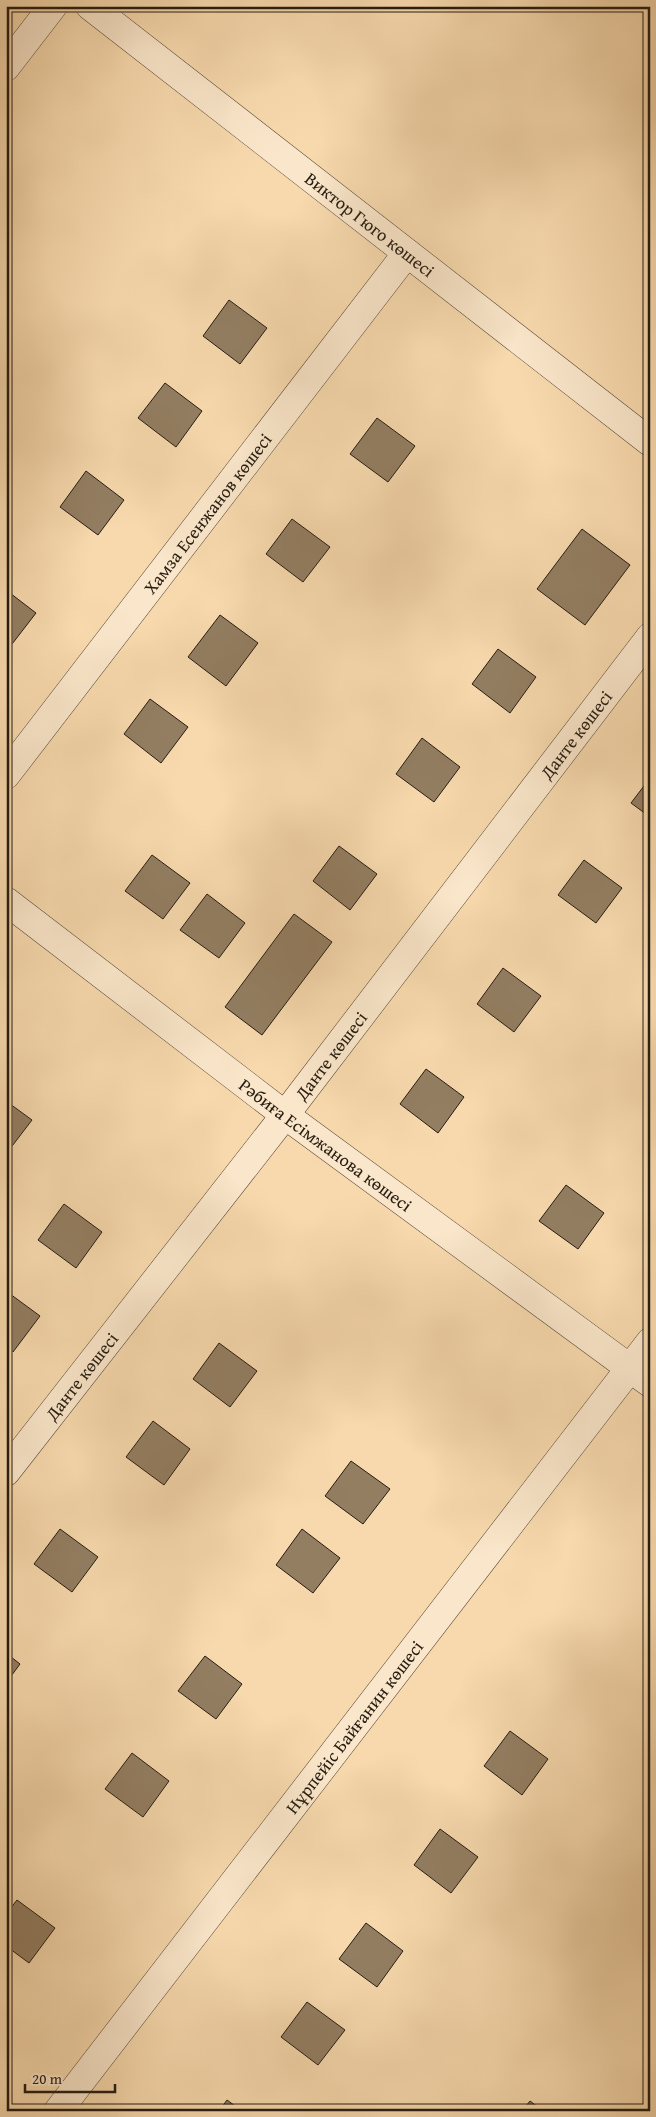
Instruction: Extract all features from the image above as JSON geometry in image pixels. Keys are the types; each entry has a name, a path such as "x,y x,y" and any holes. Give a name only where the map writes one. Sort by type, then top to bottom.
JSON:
{"street":[{"path":"6,67 53,6"},
{"name":"Виктор Гюго көшесі","path":"90,6 650,442"},
{"name":"Хамза Есенжанов көшесі","path":"6,774 408,253"},
{"name":"Данте көшесі","path":"6,1472 285,1115 650,637"},
{"name":"Рәбиға Есімжанова көшесі","path":"6,901 285,1115 640,1375"},
{"name":"Нұрпейіс Байғанин көшесі","path":"58,2111 640,1375 650,1342"}],"building":[{"path":"229,300 267,328 240,364 203,336"},
{"path":"165,383 202,411 176,447 138,418"},
{"path":"377,418 415,446 388,482 350,454"},
{"path":"86,471 124,500 98,535 60,507"},
{"path":"292,519 330,547 303,582 266,554"},
{"path":"582,529 630,565 585,625 537,589"},
{"path":"6,590 36,613 9,648 6,646"},
{"path":"220,615 258,643 226,686 188,657"},
{"path":"498,649 536,677 510,713 472,684"},
{"path":"150,699 188,727 161,763 124,734"},
{"path":"422,738 460,767 434,802 396,774"},
{"path":"650,778 650,817 631,803"},
{"path":"339,846 377,874 350,910 313,881"},
{"path":"152,855 190,883 163,919 125,891"},
{"path":"584,860 622,888 596,923 558,895"},
{"path":"207,894 245,923 219,958 180,930"},
{"path":"294,914 332,942 262,1035 225,1007"},
{"path":"503,968 541,996 514,1032 477,1004"},
{"path":"426,1069 464,1097 438,1133 400,1104"},
{"path":"6,1101 32,1120 6,1154"},
{"path":"566,1185 604,1213 578,1249 539,1221"},
{"path":"64,1204 102,1232 76,1268 38,1240"},
{"path":"6,1291 40,1316 13,1352 6,1346"},
{"path":"219,1343 257,1371 230,1407 193,1379"},
{"path":"153,1421 190,1449 164,1485 126,1457"},
{"path":"351,1461 390,1489 363,1524 325,1496"},
{"path":"60,1529 98,1557 72,1592 34,1564"},
{"path":"302,1529 340,1558 313,1593 276,1565"},
{"path":"6,1653 20,1664 6,1683"},
{"path":"205,1656 242,1684 216,1719 178,1691"},
{"path":"510,1731 548,1759 522,1795 484,1766"},
{"path":"132,1753 169,1781 143,1817 105,1789"},
{"path":"440,1829 478,1857 451,1893 414,1865"},
{"path":"17,1900 55,1928 29,1963 6,1946 6,1914"},
{"path":"366,1923 403,1951 377,1987 339,1959"},
{"path":"307,2002 345,2030 318,2065 281,2037"},
{"path":"227,2100 242,2111 219,2111"},
{"path":"530,2101 543,2111 522,2111"}]}
